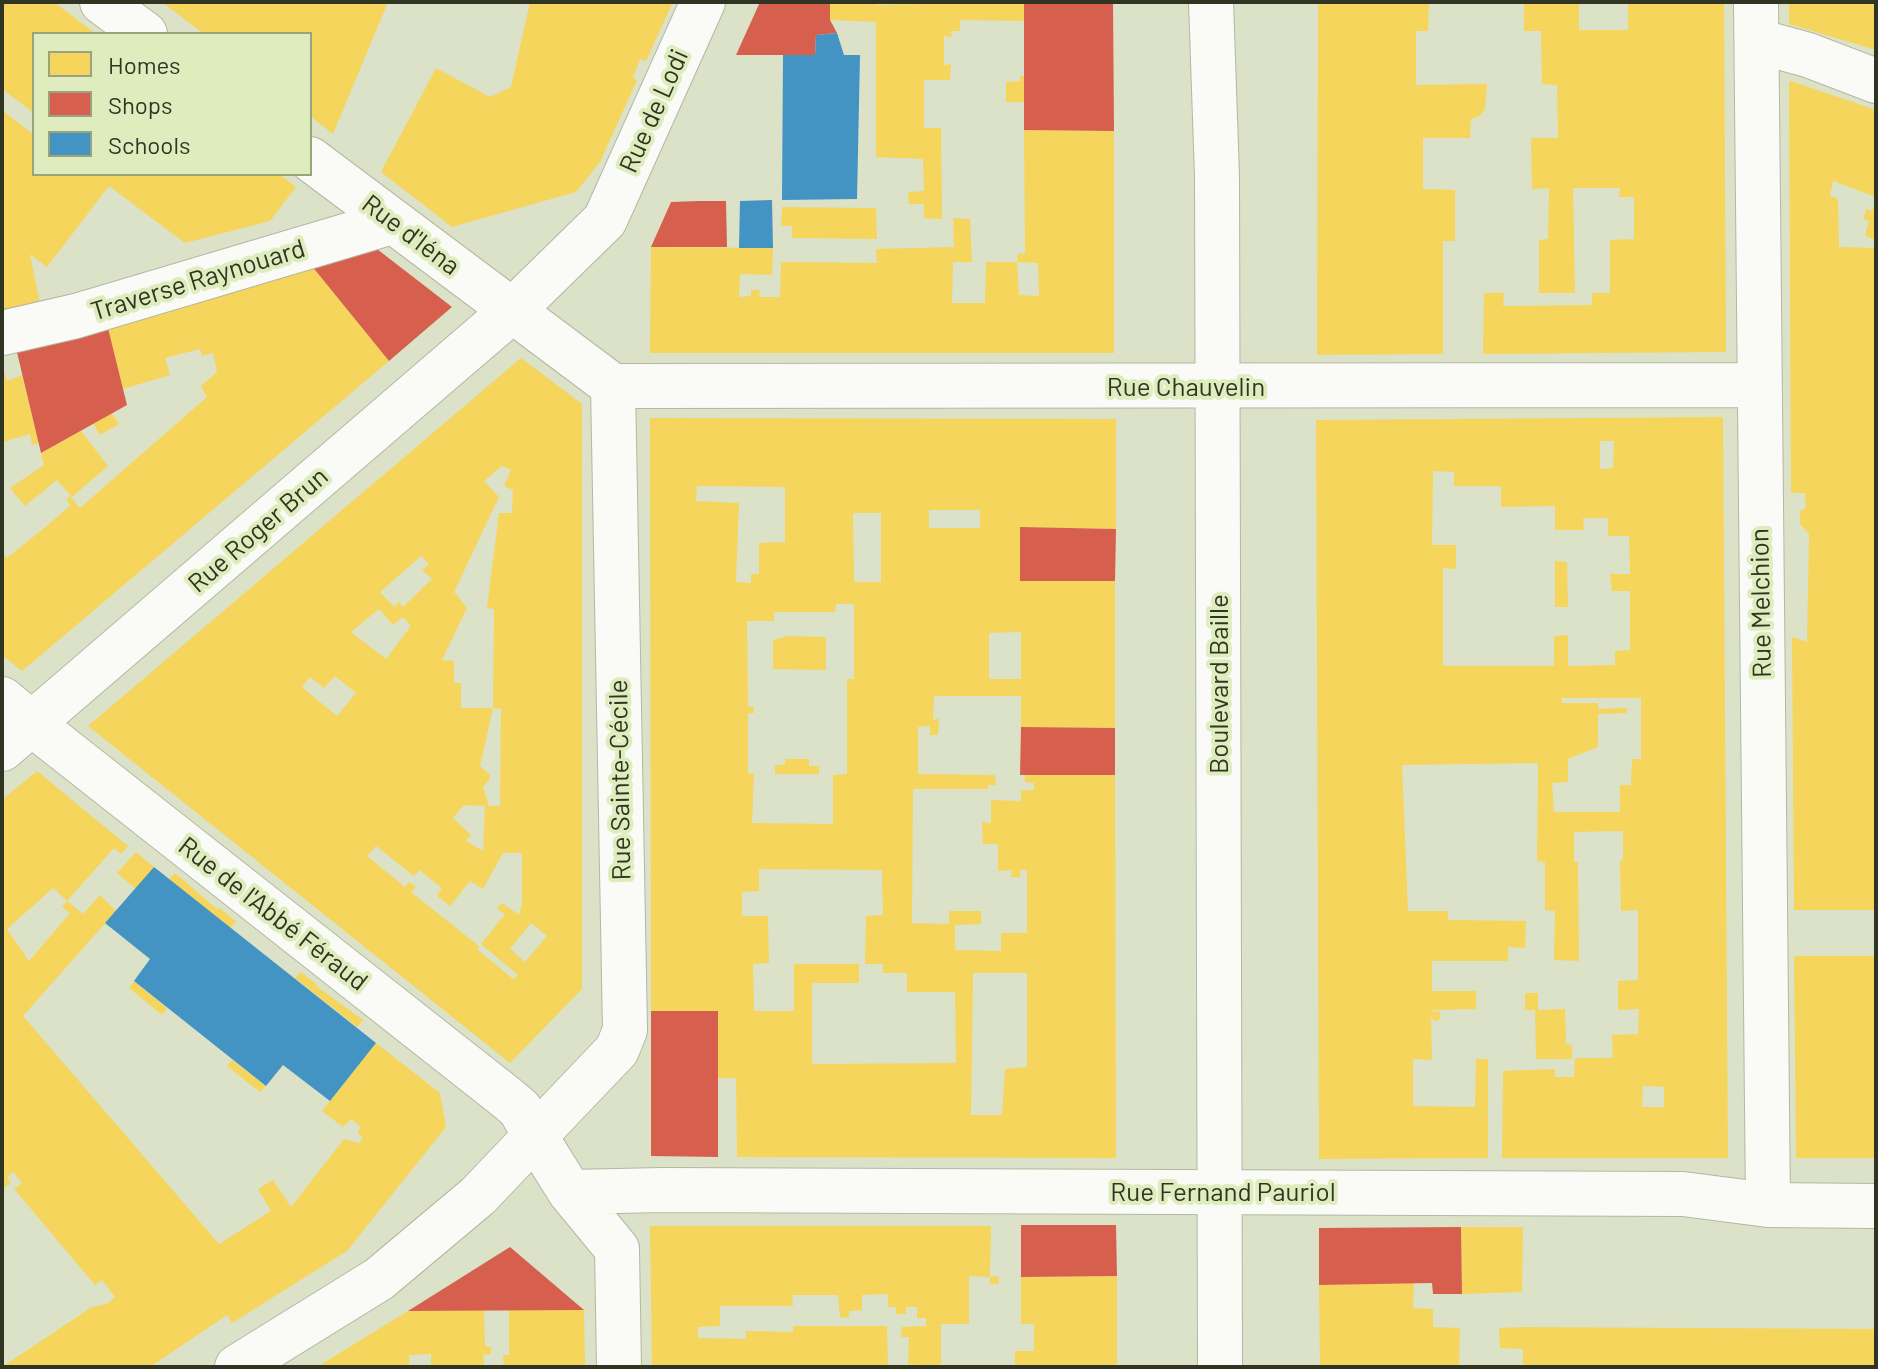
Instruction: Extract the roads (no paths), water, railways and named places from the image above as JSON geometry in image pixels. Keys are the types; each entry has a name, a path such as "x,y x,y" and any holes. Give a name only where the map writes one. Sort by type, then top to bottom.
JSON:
{"street":[{"path":"102,2 142,32"},
{"name":"Rue de Lodi","path":"513,310 605,220 703,2"},
{"name":"Boulevard Baille","path":"1211,2 1217,176 1220,1367"},
{"path":"1757,21 1808,55 1876,81"},
{"name":"Rue Melchion","path":"1757,21 1768,1205"},
{"name":"Rue d'Iéna","path":"312,161 513,310"},
{"name":"Traverse Raynouard","path":"2,333 76,316 392,222"},
{"path":"513,310 613,386"},
{"name":"Rue Roger Brun","path":"12,724 513,310"},
{"name":"Rue Chauvelin","path":"613,386 1758,385"},
{"name":"Rue Sainte-Cécile","path":"237,1367 379,1279 478,1196 617,1050 625,1030 613,386"},
{"name":"Rue de l'Abbé Féraud","path":"12,724 507,1098 520,1109 535,1136"},
{"path":"535,1136 570,1192 617,1249 619,1367"},
{"name":"Rue Fernand Pauriol","path":"570,1192 1683,1194 1768,1205 1876,1206"}]}
